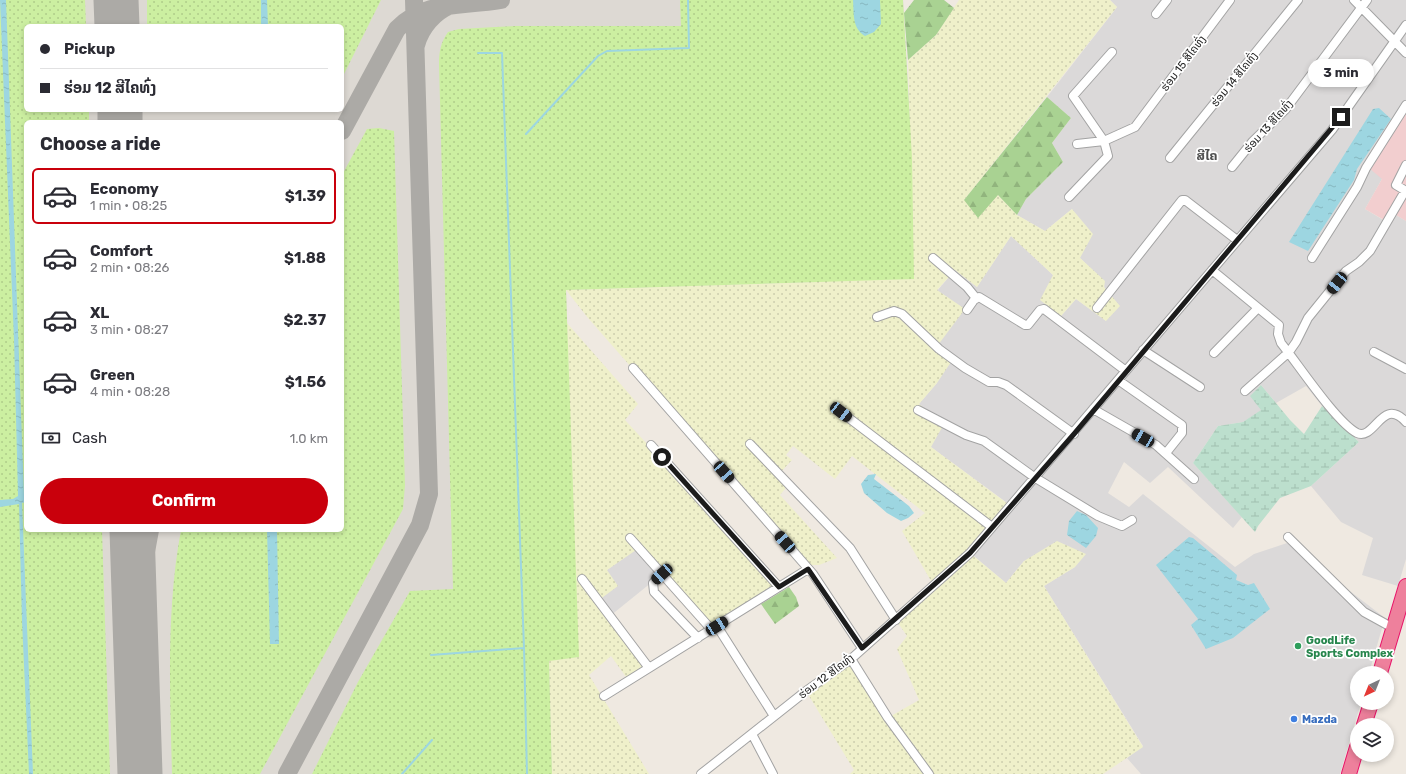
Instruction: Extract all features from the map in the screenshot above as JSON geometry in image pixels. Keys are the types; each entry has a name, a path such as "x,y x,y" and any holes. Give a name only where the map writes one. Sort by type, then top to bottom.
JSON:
{"highway":[{"path":"1382,666 1406,586"},
{"path":"1391,666 1406,617"},
{"path":"1349,774 1353,762"},
{"path":"1358,774 1362,762"}],"street":[{"path":"1156,14 1167,0"},
{"name":"ຮ່ອມ 15 ສີໄຄທົ່ງ","path":"1104,141 1135,126 1230,0"},
{"name":"ຮ່ອມ 14 ສີໄຄທົ່ງ","path":"1170,158 1298,0"},
{"path":"1354,0 1406,53"},
{"name":"ຮ່ອມ 13 ສີໄຄທົ່ງ","path":"1232,167 1253,141 1285,110 1366,0"},
{"name":"ຮ່ອມ 12 ສີໄຄທົ່ງ","path":"702,774 774,716 852,659 862,648 896,620 970,553 1034,477 1074,434 1093,408 1332,130 1406,25"},
{"path":"1069,196 1107,159 1108,156 1104,141 1073,96 1112,52"},
{"path":"1312,258 1357,188 1366,168 1406,105"},
{"path":"1077,144 1104,141"},
{"path":"1245,392 1289,352 1313,312 1346,271 1359,262 1370,251 1405,191 1396,184 1406,165"},
{"path":"1097,308 1182,200 1185,200 1237,240"},
{"path":"933,258 967,287 976,298 982,299 1025,325 1028,325 1040,310 1047,311 1126,370"},
{"path":"1212,270 1279,325 1278,338 1337,414 1355,432 1360,434 1365,433 1392,413 1397,414 1406,422"},
{"path":"967,310 976,298"},
{"path":"1214,352 1258,308"},
{"path":"877,317 894,311 902,314 939,349 965,368 989,382 998,382 1006,385 1074,434"},
{"path":"1143,350 1200,387"},
{"path":"1374,352 1406,369"},
{"path":"633,368 808,569 862,648"},
{"path":"1118,380 1182,425 1182,433 1166,453"},
{"path":"1093,408 1166,453 1194,479"},
{"path":"918,410 966,435 984,441 1034,477 1107,520 1122,526 1132,520"},
{"path":"841,412 992,527"},
{"path":"750,444 850,548 896,620"},
{"path":"651,445 779,587"},
{"path":"1288,537 1364,612 1393,628"},
{"path":"630,538 714,628 774,716"},
{"path":"604,696 808,569"},
{"path":"662,574 653,583 654,592 698,638"},
{"path":"582,579 649,668"},
{"path":"852,659 888,718 929,774"},
{"path":"752,734 773,774"}],"shaded area":[{"path":"0,0 903,0 912,158 914,279 566,290 567,323 549,661 552,774 0,774"},
{"path":"1110,0 1406,0 1406,106 1382,179 1365,209 1390,224 1396,215 1406,221 1406,559 1398,586 1362,575 1373,538 1341,522 1311,486 1359,442 1322,406 1306,386 1276,403 1261,385 1263,412 1243,422 1218,426 1193,463 1242,517 1233,528 1168,467 1150,483 1124,462 1108,493 1129,507 1143,494 1235,567 1254,554 1287,543 1385,618 1371,666 1350,666 1350,710 1359,710 1357,718 1350,718 1350,740 1340,774 1141,774 1127,758 1143,746 1044,586 1075,567 1024,561 1006,583 970,553 1010,505 931,447 919,404 937,383 937,291 955,270 977,287 1011,236 1053,275 1061,316 1076,299 1106,321 1104,281 1080,258 1072,209 1045,231 1017,215 1026,199 1063,162 1052,143 1071,118 1047,97 1117,7"},
{"path":"1406,106 1406,221 1396,215 1391,224 1365,209 1382,179 1369,168"},
{"path":"639,547 662,574 610,616 598,600 607,570"}],"green space":[{"path":"0,0 85,0 86,24 24,24 24,112 89,112 89,120 24,120 24,532 102,532 110,774 0,774"},
{"path":"147,0 381,0 344,74 344,24 147,24"},
{"path":"680,0 903,0 912,158 914,279 566,290 579,657 549,661 552,774 312,774 358,682 410,591 453,589 439,64 442,43 448,32 459,29 515,26 681,26"},
{"path":"914,0 944,0 954,8 936,35 908,60 904,13"},
{"path":"959,0 1110,0 1117,7 964,200 998,195 1017,215 1045,231 1072,209 1093,234 1080,258 1105,281 1104,287 1120,306 1106,321 1076,299 1061,316 1040,300 1053,275 1011,236 977,287 955,270 937,290 965,309 938,345 953,359 937,383 919,404 944,424 931,447 1008,504 970,553 1006,583 1024,561 1057,541 1086,554 1075,567 1044,586 1143,747 1103,774 850,774 854,770 806,691 851,659 891,716 919,700 897,649 907,636 896,620 934,586 902,531 925,513 852,456 835,479 793,446 786,455 792,460 779,474 789,484 780,495 837,558 819,565 805,565 588,318 566,290 814,282 913,237 908,60 936,35"},
{"path":"1047,97 1071,118 1052,143 1063,162 1026,199 1017,215 998,195 978,218 964,200"},
{"path":"379,128 394,131 405,485 403,509 260,774 172,774 170,682 171,621 176,560 181,532 344,532 344,171 367,129"},
{"path":"567,323 638,404 625,420 779,587 711,629 639,548 607,570 618,586 599,600 649,668 629,681 611,656 589,675 649,774 552,774 549,660 578,657"},
{"path":"1261,385 1290,420 1304,434 1322,406 1359,442 1311,486 1280,498 1255,532 1193,463 1218,426 1243,422 1261,410 1250,396"},
{"path":"789,587 796,597 799,606 775,624 761,604"}],"water":[{"path":"0,0 6,0 24,495 24,502 22,503 33,774 29,774 22,621 19,504 0,507 0,500 13,499 18,496 14,340"},
{"path":"261,0 267,0 268,24 261,24"},
{"path":"853,0 880,0 881,24 874,32 865,36 858,29 854,20"},
{"path":"1379,108 1391,119 1357,169 1354,180 1308,251 1289,242 1373,109"},
{"path":"876,474 874,479 909,506 914,513 901,521 887,513 864,493 861,484 868,475"},
{"path":"1077,511 1086,515 1098,528 1096,536 1086,548 1067,535 1069,521"},
{"path":"267,532 277,532 279,644 270,644"},
{"path":"1189,537 1193,538 1237,575 1236,580 1248,585 1254,583 1270,609 1233,638 1206,649 1191,625 1198,619 1156,565"}],"waterway":[{"path":"526,134 598,56 607,51 689,48 688,0"},
{"path":"478,53 502,53 524,648 527,774"},
{"path":"431,655 524,648"},
{"path":"402,774 432,740"}],"taxiway":[{"path":"287,774 420,525 429,494 414,0"},
{"path":"344,127 397,29 408,20 419,13 444,6 501,0"},
{"path":"416,45 421,32 429,21 439,12 451,5"},
{"path":"136,636 142,573 150,532"}],"runway":[{"path":"116,0 117,24"},
{"path":"120,112 120,120"},
{"path":"132,532 140,774"}],"place":[{"name":"GoodLife Sports Complex","path":"1298,646"},
{"name":"Mazda","path":"1294,719"}],"district":[{"name":"ສີໄຄ","path":"1207,155"}],"route":[{"path":"662,457 779,587 808,569 813,574 862,648 896,620 970,553 1034,477 1074,434 1093,408 1332,130 1341,117"}]}
